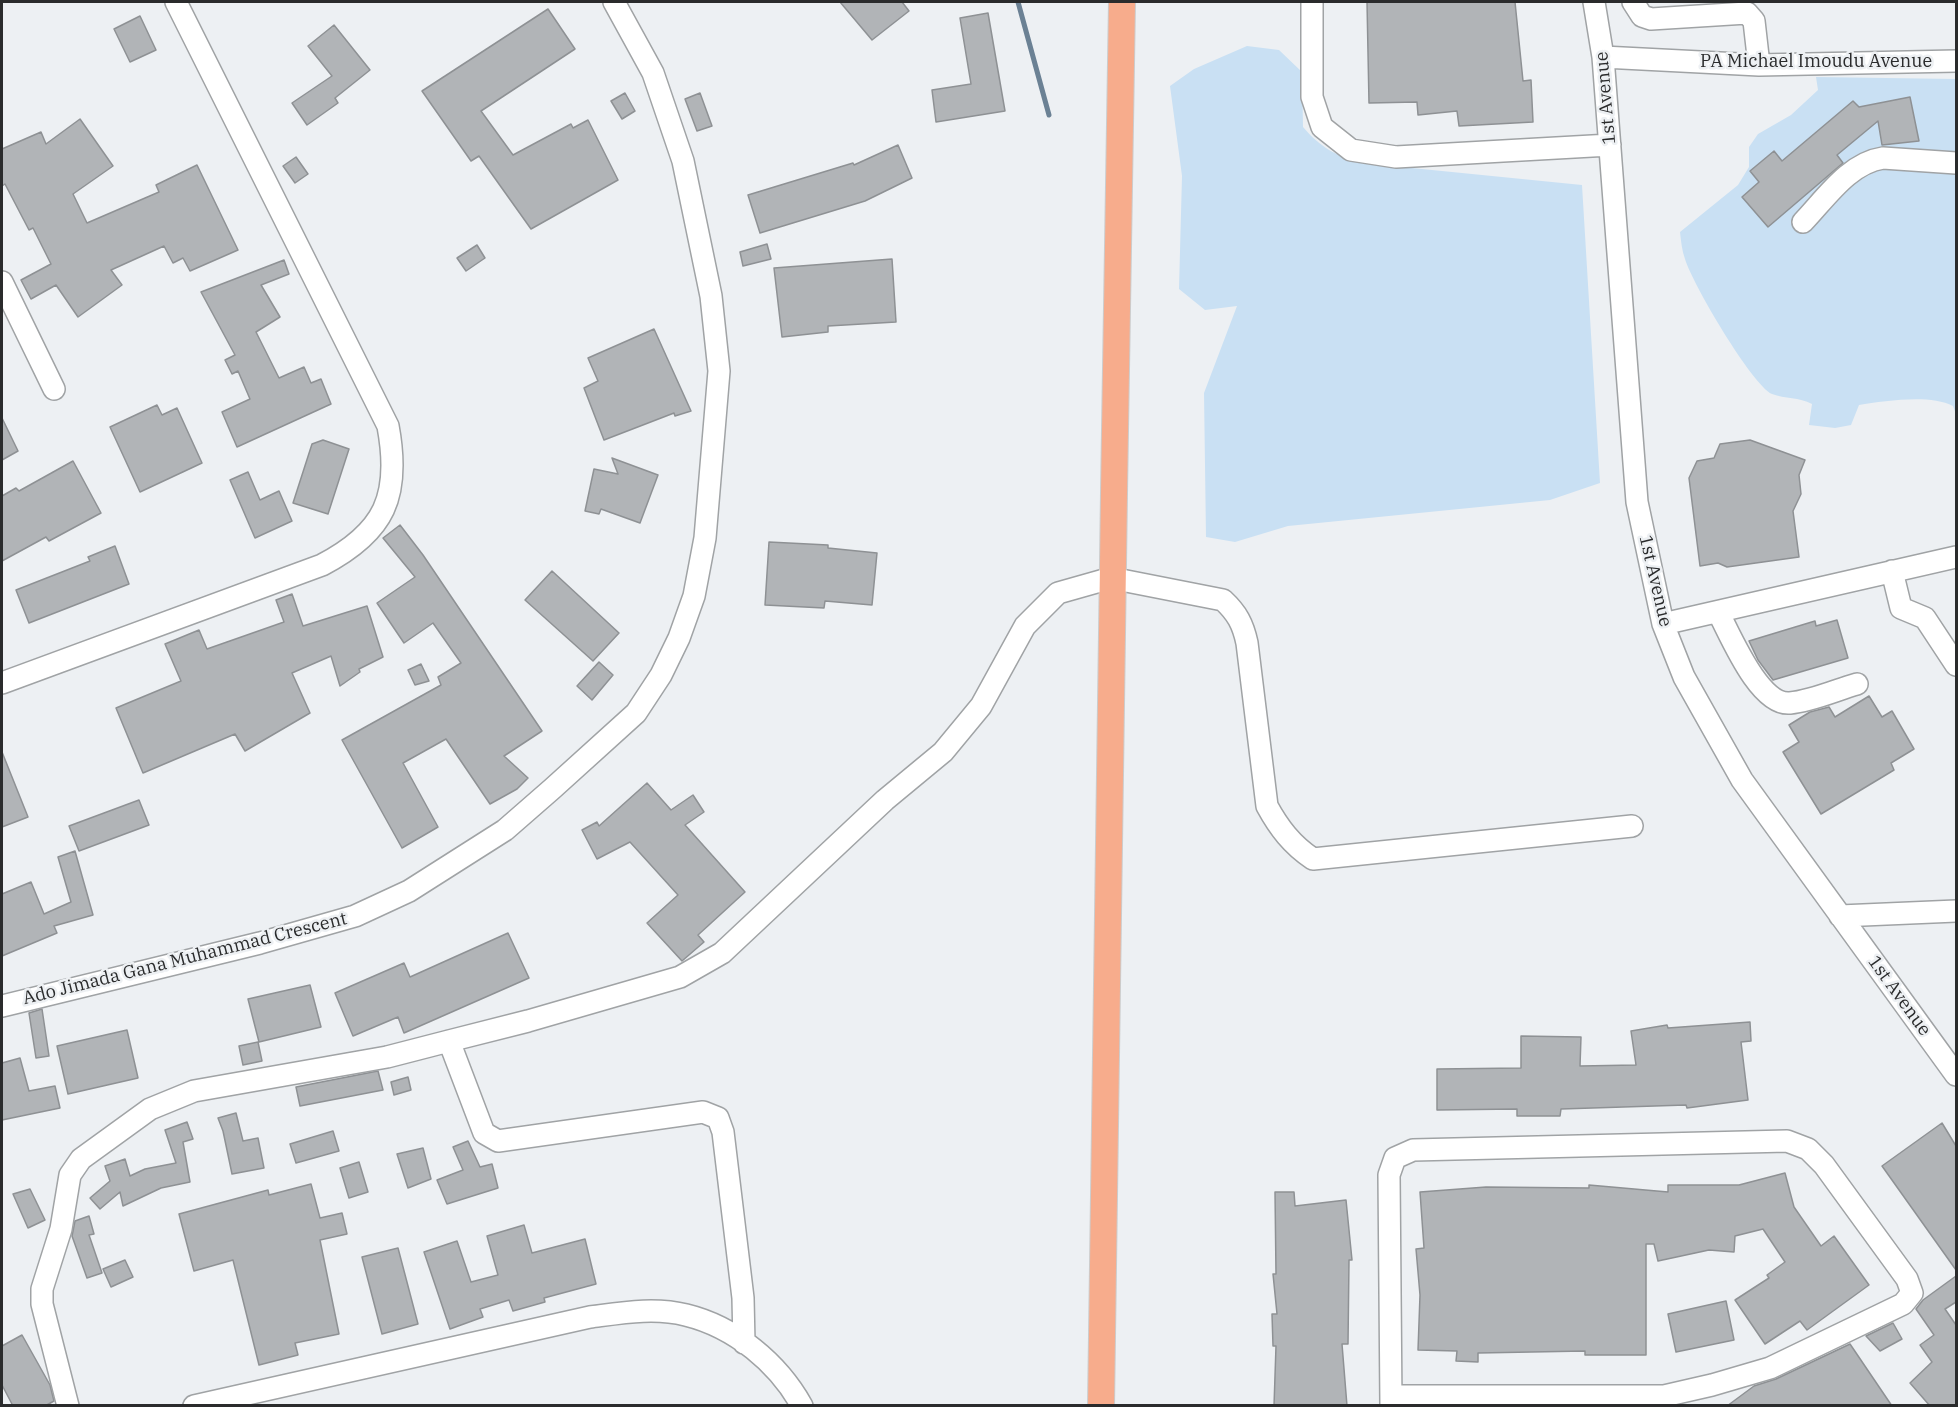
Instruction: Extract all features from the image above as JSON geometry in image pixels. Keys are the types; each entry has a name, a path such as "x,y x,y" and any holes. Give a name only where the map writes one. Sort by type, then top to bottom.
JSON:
{"main road":[{"path":"1101,1406 1112,778 1111,578 1122,2"}],"street":[{"path":"2,683 322,565 350,550 368,534 389,497 394,458 388,426 176,2"},
{"name":"Ado Jimada Gana Muhammad Crescent","path":"2,1006 260,943 355,916 410,891 469,855 528,810 636,713 661,675 680,638 690,606 705,538 719,372 711,296 683,161 653,73 614,2"},
{"path":"1311,2 1312,97 1322,127 1351,150 1396,156 1610,145"},
{"name":"1st Avenue","path":"1594,2 1603,57 1637,502 1663,624 1684,677 1742,780 1956,1075"},
{"path":"1633,2 1636,11 1650,18 1747,13 1754,21 1759,65"},
{"name":"PA Michael Imoudu Avenue","path":"1603,57 1759,65 1956,61"},
{"path":"1803,222 1858,165 1872,159 1956,163"},
{"path":"2,282 54,389"},
{"path":"1663,624 1892,571 1955,562"},
{"path":"1892,571 1901,608 1925,618 1956,665"},
{"path":"68,1406 42,1305 42,1288 61,1229 67,1182 81,1159 150,1109 194,1091 387,1057 528,1022 680,977 722,952 885,800 943,752 981,706 1025,626 1058,593 1111,578 1223,600 1234,611 1243,625 1247,643 1268,806 1276,823 1296,847 1313,860 1632,826"},
{"path":"1718,612 1759,685 1775,699 1789,703 1857,684"},
{"path":"1840,916 1956,911"},
{"path":"449,1041 484,1133 498,1141 702,1112 718,1118 723,1132 743,1298 744,1343"},
{"path":"1787,1141 1808,1149 1824,1165 1907,1279 1912,1293 1903,1304 1770,1368 1712,1386 1664,1396 1391,1400 1389,1175 1395,1158 1413,1150 1787,1141"},
{"path":"194,1406 590,1317 638,1311 686,1315 728,1333 766,1357 791,1386 802,1406"}],"shaded area":[{"path":"1247,46 1279,50 1302,72 1303,127 1322,145 1344,157 1362,163 1582,185 1600,483 1550,500 1288,526 1235,542 1206,537 1204,393 1237,306 1205,310 1179,289 1182,176 1170,86 1194,69"},
{"path":"1816,77 1956,79 1956,414 1953,406 1943,402 1920,399 1894,400 1859,405 1851,425 1835,428 1809,425 1812,404 1772,394 1763,387 1738,354 1710,310 1690,271 1683,253 1680,232 1738,185 1749,167 1749,147 1758,134 1791,115 1818,90"}],"building":[{"path":"840,2 902,2 909,11 872,40"},
{"path":"1367,2 1515,2 1523,81 1531,80 1533,122 1459,126 1457,111 1418,115 1417,102 1369,103"},
{"path":"548,9 575,49 481,111 513,155 571,124 573,128 588,120 618,180 531,229 479,156 471,161 422,91"},
{"path":"988,13 1005,111 936,122 932,90 971,84 960,18"},
{"path":"140,16 156,50 130,62 114,29"},
{"path":"334,25 370,70 335,98 338,103 307,125 292,103 332,76 308,46"},
{"path":"625,93 635,111 622,119 611,101"},
{"path":"700,93 712,126 697,131 685,99"},
{"path":"1910,97 1919,141 1882,145 1878,121 1837,155 1843,163 1768,227 1742,197 1759,182 1750,171 1774,151 1782,161 1853,101 1859,107"},
{"path":"80,119 113,166 73,194 87,223 159,192 156,185 197,165 238,250 190,271 183,258 173,263 164,246 111,270 122,285 78,317 56,285 31,299 21,280 51,264 33,228 29,230 5,184 2,186 2,149 41,132 46,144"},
{"path":"898,145 912,178 865,201 760,233 748,195 853,163 854,165"},
{"path":"296,157 308,174 295,183 283,166"},
{"path":"767,244 771,259 743,266 740,252"},
{"path":"477,245 485,258 466,271 457,258"},
{"path":"892,259 896,322 828,326 828,332 782,337 774,268"},
{"path":"284,260 289,274 261,285 280,317 256,332 279,378 304,367 311,383 321,379 331,404 237,447 222,412 250,399 238,371 232,374 225,360 235,355 201,292"},
{"path":"654,329 691,411 675,416 674,413 604,440 584,388 598,381 588,358"},
{"path":"157,405 162,415 177,408 202,463 140,492 110,427"},
{"path":"2,418 18,451 2,460"},
{"path":"323,440 349,449 328,514 293,503 312,444"},
{"path":"1750,440 1805,460 1799,475 1801,494 1793,511 1799,557 1727,567 1718,563 1700,566 1689,478 1697,461 1714,458 1720,444"},
{"path":"612,458 658,475 640,523 601,509 599,514 585,511 594,469 618,474"},
{"path":"73,461 101,513 49,541 46,537 2,561 2,496 16,488 19,491"},
{"path":"248,472 260,500 279,491 292,521 255,538 230,480"},
{"path":"400,525 423,555 542,731 504,756 528,778 517,789 490,804 446,739 403,763 438,827 402,848 342,740 441,685 438,677 461,663 433,623 404,643 377,603 415,577 383,538"},
{"path":"769,542 828,545 828,548 877,553 872,605 825,601 824,608 765,605"},
{"path":"115,546 129,584 29,623 16,590 90,561 88,557"},
{"path":"552,571 619,633 593,661 525,600"},
{"path":"292,594 303,626 367,606 383,657 359,669 360,672 340,686 331,656 292,673 310,713 245,751 235,734 143,773 116,708 181,681 165,644 199,630 207,649 284,622 276,600"},
{"path":"1837,620 1848,658 1773,680 1758,660 1749,641 1815,621 1816,626"},
{"path":"599,662 613,675 592,700 577,686"},
{"path":"421,664 429,681 415,685 408,670"},
{"path":"1869,696 1882,717 1892,711 1914,749 1891,763 1894,770 1821,814 1783,752 1799,742 1789,725 1810,712 1829,707 1835,717"},
{"path":"2,752 28,817 2,827"},
{"path":"647,783 671,810 693,795 704,812 685,825 745,892 698,935 704,942 682,961 647,923 678,895 630,842 597,859 582,830 597,822 599,826"},
{"path":"139,800 149,825 79,851 69,826"},
{"path":"75,851 93,915 54,926 57,933 2,956 2,894 31,882 44,914 71,902 58,857"},
{"path":"508,933 529,978 404,1033 398,1017 353,1036 335,993 404,963 410,977"},
{"path":"310,985 321,1027 259,1042 248,999"},
{"path":"42,1009 49,1056 36,1058 29,1013"},
{"path":"1750,1022 1751,1041 1741,1042 1748,1100 1687,1108 1686,1105 1561,1109 1560,1116 1517,1116 1517,1109 1437,1110 1437,1069 1521,1068 1521,1036 1581,1037 1580,1066 1636,1065 1631,1031 1667,1025 1668,1028"},
{"path":"127,1030 138,1078 68,1094 57,1046"},
{"path":"258,1042 262,1061 243,1065 239,1046"},
{"path":"20,1058 29,1091 55,1086 60,1108 2,1120 2,1063"},
{"path":"378,1071 383,1090 300,1106 296,1087"},
{"path":"408,1077 411,1090 394,1095 391,1082"},
{"path":"236,1113 243,1141 258,1138 264,1168 232,1174 218,1118"},
{"path":"187,1122 193,1139 183,1142 190,1182 161,1188 123,1206 120,1192 100,1209 90,1198 110,1181 105,1166 125,1159 130,1176 145,1169 176,1163 165,1130"},
{"path":"1942,1123 1956,1146 1956,1270 1882,1166"},
{"path":"333,1131 339,1151 296,1163 290,1144"},
{"path":"468,1141 480,1167 492,1164 498,1188 447,1204 437,1180 463,1170 453,1147"},
{"path":"423,1148 431,1179 408,1188 397,1154"},
{"path":"359,1162 368,1192 349,1198 340,1168"},
{"path":"1785,1173 1794,1207 1821,1246 1834,1236 1869,1285 1807,1330 1800,1321 1765,1344 1735,1300 1769,1278 1767,1275 1785,1262 1763,1229 1735,1236 1734,1252 1709,1250 1658,1261 1654,1244 1646,1244 1646,1355 1585,1355 1585,1351 1478,1353 1478,1362 1456,1361 1457,1351 1418,1350 1420,1295 1416,1249 1424,1248 1420,1192 1486,1187 1589,1188 1589,1185 1668,1192 1668,1185 1739,1185"},
{"path":"311,1184 320,1218 342,1213 347,1234 320,1240 339,1334 295,1343 298,1355 259,1365 233,1260 194,1271 179,1214 268,1190 269,1195"},
{"path":"30,1189 45,1220 28,1228 13,1194"},
{"path":"1275,1192 1294,1192 1295,1206 1346,1200 1352,1260 1349,1260 1348,1344 1342,1344 1347,1406 1274,1406 1276,1346 1273,1346 1272,1314 1277,1314 1273,1274 1276,1274"},
{"path":"89,1216 94,1234 89,1235 102,1273 87,1278 72,1236 75,1221"},
{"path":"524,1225 532,1253 585,1239 596,1284 544,1298 545,1302 513,1311 509,1300 480,1309 483,1317 450,1329 424,1252 457,1241 471,1282 498,1275 487,1236"},
{"path":"398,1248 418,1324 382,1334 362,1257"},
{"path":"125,1260 133,1277 111,1287 103,1269"},
{"path":"1956,1276 1956,1302 1945,1309 1956,1325 1956,1406 1930,1406 1910,1383 1932,1362 1920,1345 1934,1335 1916,1309 1923,1300"},
{"path":"1726,1301 1734,1340 1676,1352 1668,1314"},
{"path":"1893,1323 1902,1339 1880,1351 1866,1336"},
{"path":"22,1335 50,1385 54,1401 45,1406 13,1406 2,1385 2,1346"},
{"path":"1850,1344 1892,1406 1727,1406 1754,1386 1776,1379"}],"waterway":[{"path":"1018,2 1049,115"}]}
